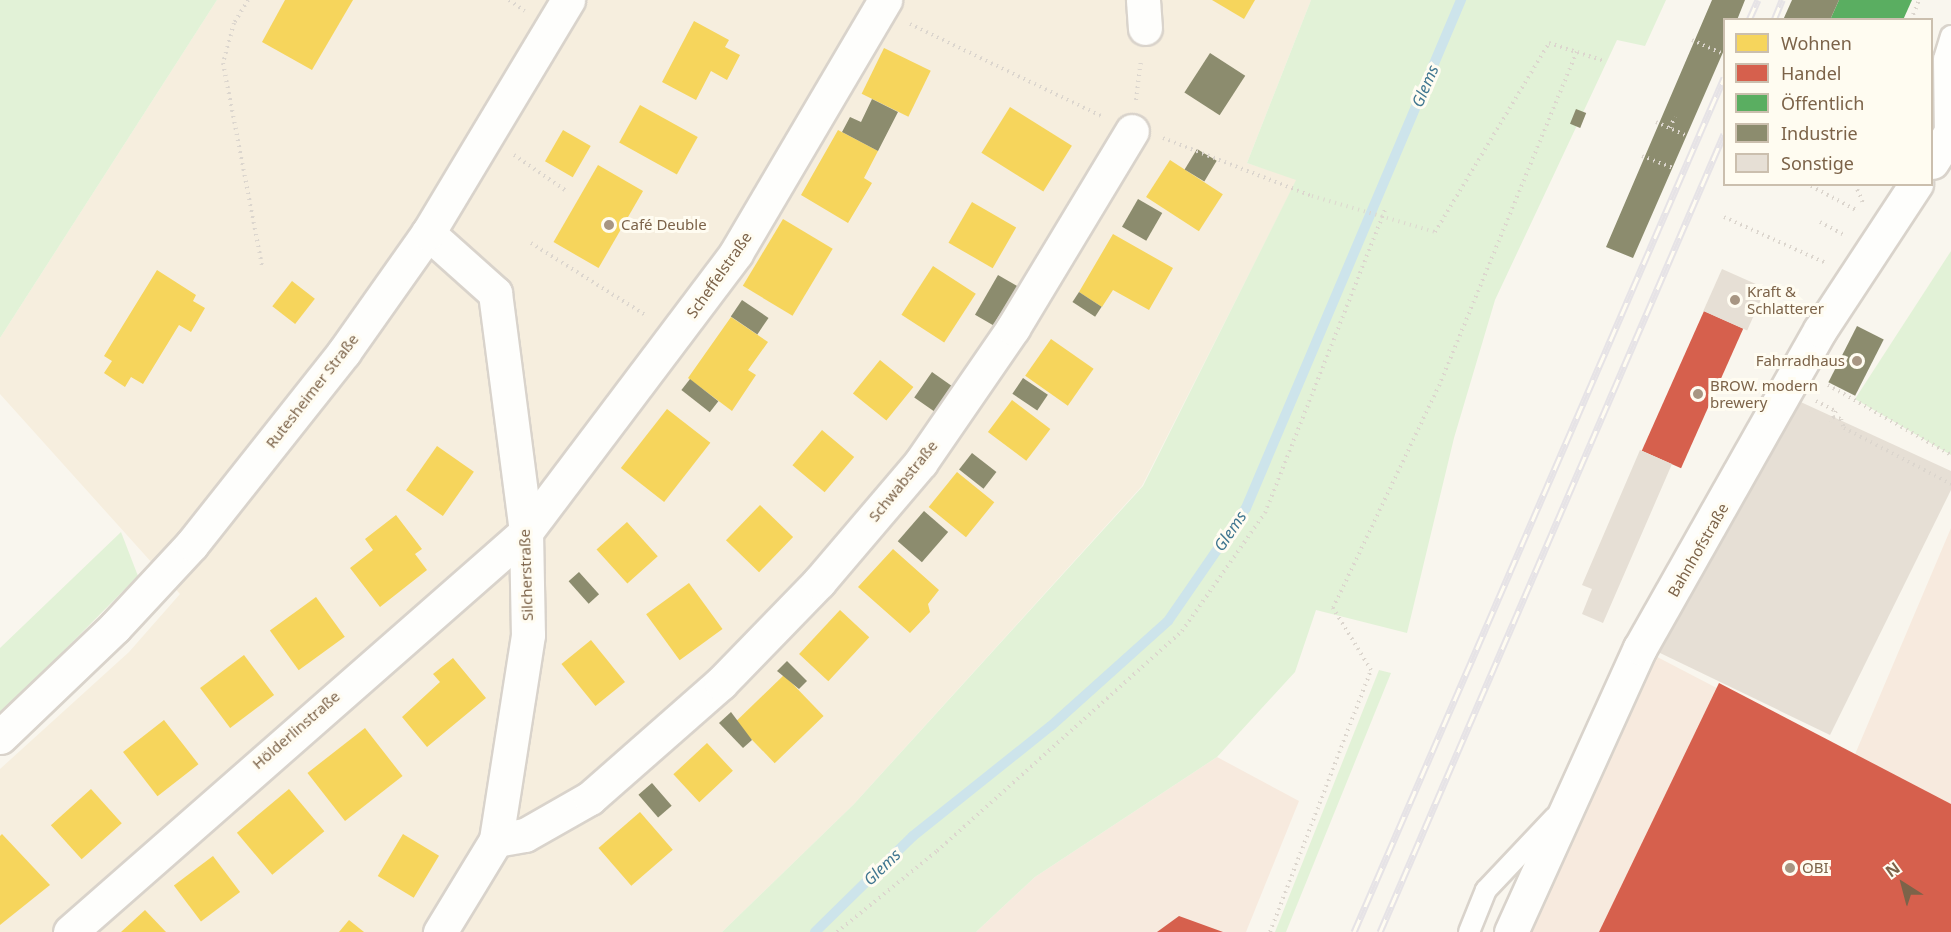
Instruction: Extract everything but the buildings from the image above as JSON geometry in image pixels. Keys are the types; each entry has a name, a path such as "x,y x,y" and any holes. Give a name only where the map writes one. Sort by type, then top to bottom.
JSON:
{"street":[{"name":"Rutesheimer Straße","path":"0,737 115,627 192,544 344,352 428,233 568,0"},
{"name":"Scheffelstraße","path":"526,532 678,335 785,175 882,5"},
{"name":"Schwabstraße","path":"496,840 525,836 590,798 721,683 819,582 927,452 1013,328 1132,131"},
{"name":"Bahnhofstraße","path":"1511,932 1640,648 1697,564 1815,339 1915,186"},
{"name":"Silcherstraße","path":"428,233 495,293 526,532 528,635 496,840 440,932"},
{"name":"Hölderlinstraße","path":"70,932 526,532"}],"lane":[{"path":"1943,146 1944,59 1951,36"},
{"path":"1469,932 1486,890 1567,805"}],"path":[{"path":"248,0 234,23 223,63 262,266"},
{"path":"1912,18 1919,0"},
{"path":"882,5 1132,131 1190,145 1312,196 1435,232 1550,43 1604,61"},
{"path":"1132,131 1144,14"},
{"path":"1692,40 1706,49 1723,54"},
{"path":"1270,932 1371,670 1333,608 1439,386 1577,51"},
{"path":"1670,128 1676,117"},
{"path":"1656,122 1688,136"},
{"path":"486,136 565,190"},
{"path":"1642,156 1659,160 1674,168"},
{"path":"1811,186 1867,215 1856,186"},
{"path":"837,932 938,851 1182,631 1265,513 1386,208"},
{"path":"1724,217 1835,267"},
{"path":"531,243 678,335"},
{"path":"1817,379 1951,455"},
{"path":"1831,422 1834,415 1841,419 1844,428 1951,484"}],"shaded area":[{"path":"217,0 1311,0 1247,163 1297,179 1142,486 854,804 722,932 0,932 0,769 129,652 180,594 0,394 0,338"},
{"name":"OBI","path":"1951,528 1951,932 1516,932 1640,648 1853,759"},
{"path":"1217,757 1299,801 1246,932 976,932 1035,877"}],"green space":[{"path":"0,0 217,0 0,338"},
{"path":"1311,0 1666,0 1645,46 1617,40 1495,300 1454,438 1407,633 1316,610 1295,672 1217,757 1035,877 976,932 722,932 854,804 1143,486 1296,180 1247,163"},
{"path":"1951,251 1951,455 1855,399"},
{"path":"121,532 138,576 0,715 0,648"},
{"path":"1379,670 1391,673 1286,932 1275,932"}],"waterway":[{"name":"Glems","path":"815,932 913,836 1051,726 1168,621 1246,508 1461,0"}],"railway":[{"path":"1750,18 1758,0"},
{"path":"1775,18 1782,0"},
{"path":"1354,932 1723,80"},
{"path":"1380,932 1723,136"}],"place":[{"name":"Café Deuble","path":"609,225"},
{"name":"Kraft & Schlatterer","path":"1735,300"},
{"name":"Fahrradhaus","path":"1857,361"},
{"name":"BROW. modern brewery","path":"1698,394"},
{"name":"OBI","path":"1790,868"}]}
